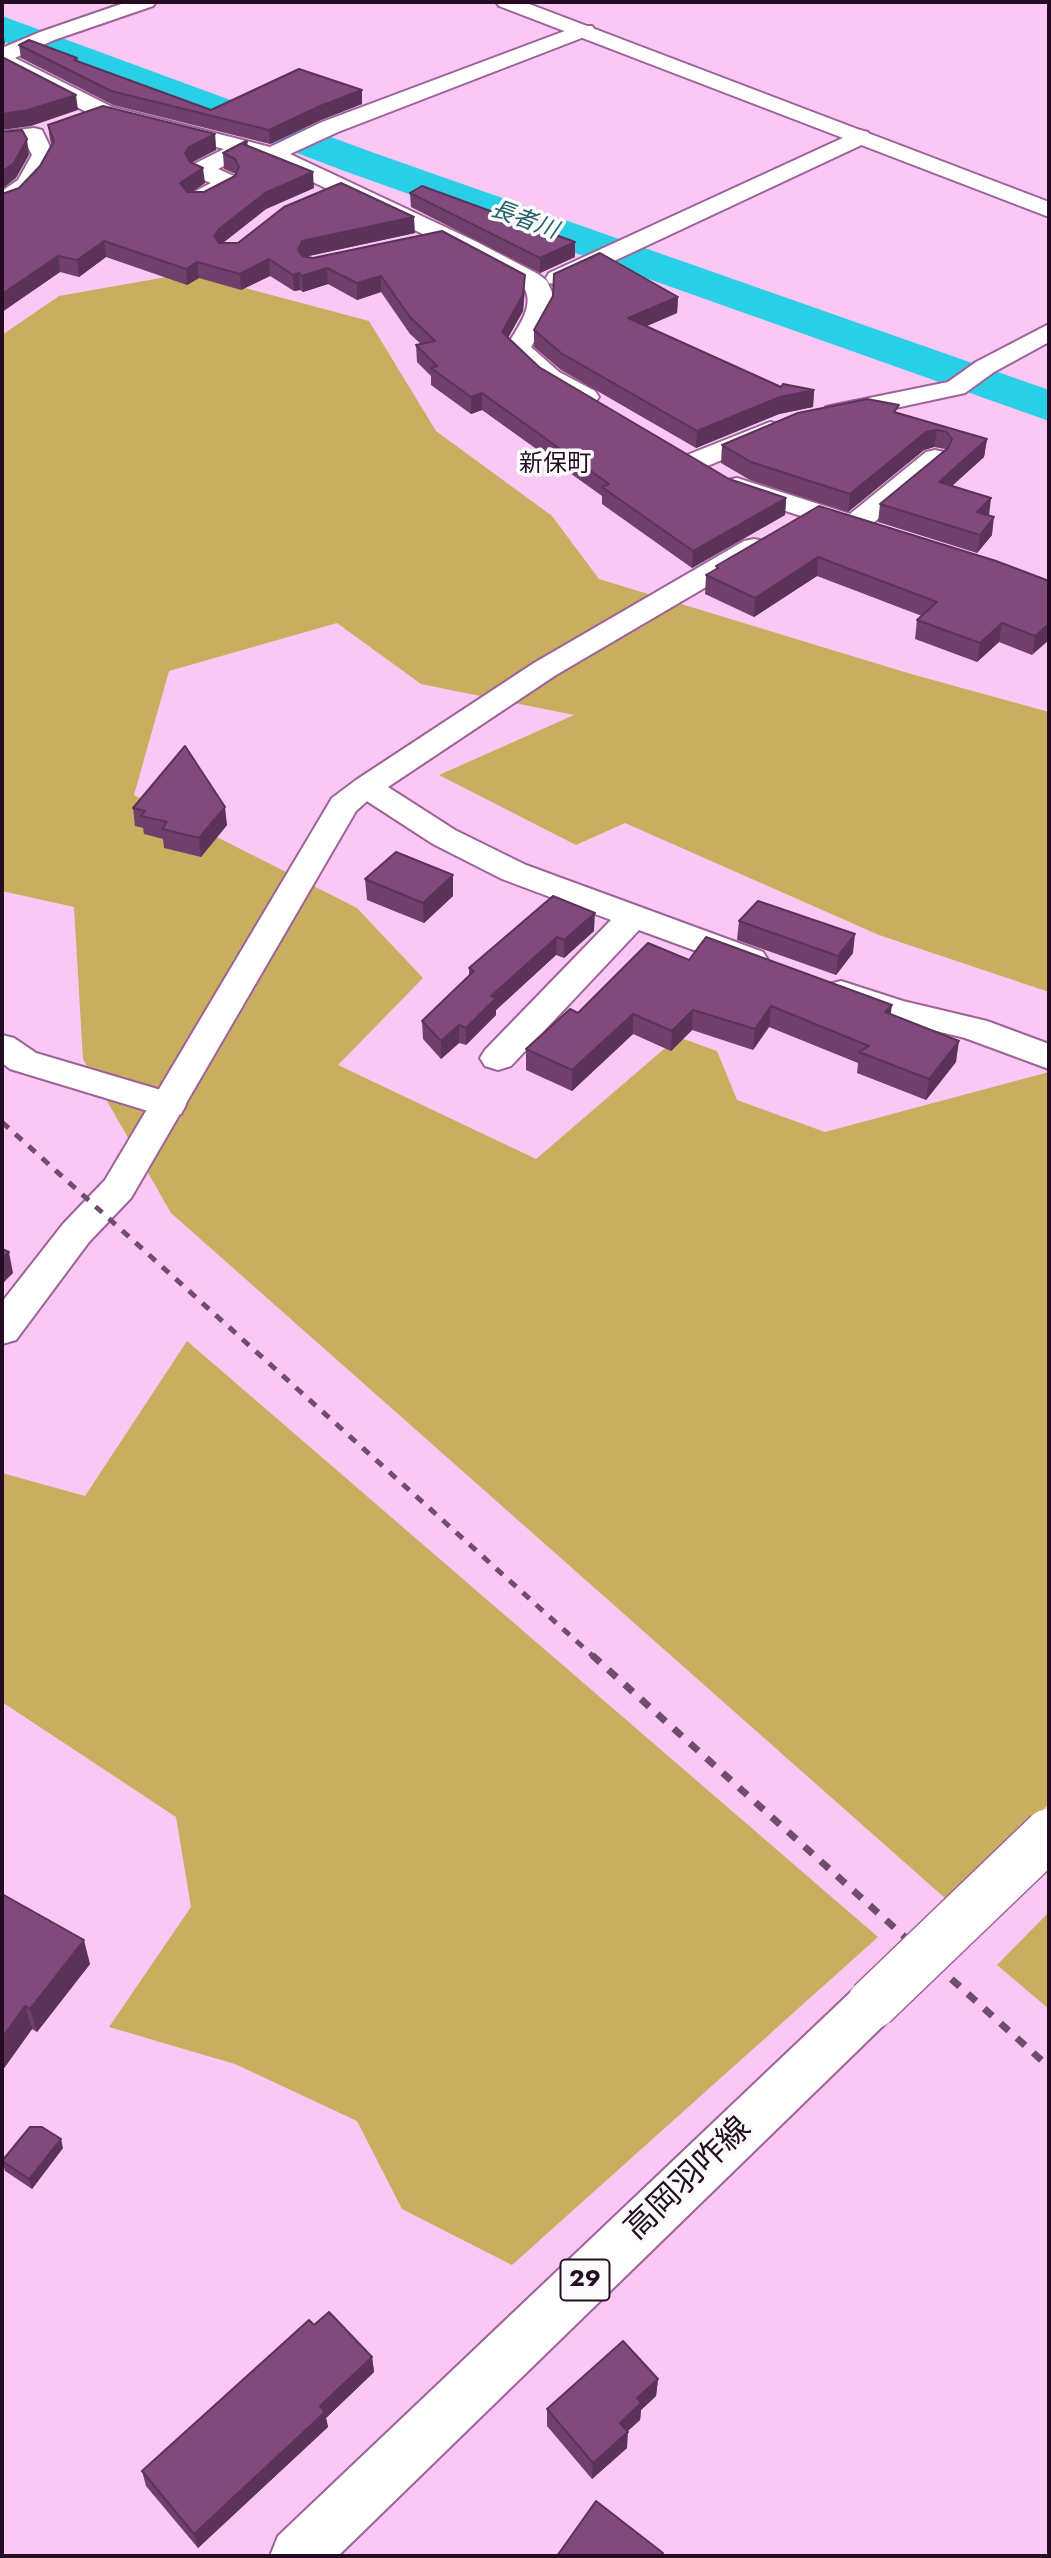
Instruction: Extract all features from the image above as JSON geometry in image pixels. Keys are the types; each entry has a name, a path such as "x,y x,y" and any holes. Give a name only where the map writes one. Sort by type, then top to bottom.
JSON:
{"street":[{"path":"7,53 47,36 146,2"},
{"path":"506,2 585,30 1049,210"},
{"path":"7,53 104,112 244,147 280,150 311,135 585,30"},
{"path":"81,120 104,112"},
{"path":"2,139 34,135 58,127"},
{"path":"2,202 27,184 43,155 34,135"},
{"path":"538,286 860,137"},
{"path":"196,200 227,184 226,181 200,170 244,147"},
{"path":"280,150 331,192 447,236 538,286 542,298 532,325 518,348 550,377 610,411"},
{"path":"407,245 447,236"},
{"path":"886,536 739,488 686,456 802,420 956,388 985,367 1049,332"},
{"path":"854,525 934,458"},
{"path":"2,1330 76,1233 118,1189 343,805 545,669 813,513"},
{"path":"367,787 444,837 514,872 795,976 895,1010 975,1029 1049,1057"},
{"path":"498,1058 633,917"},
{"path":"2,1046 23,1061 168,1105"},
{"name":"高岡羽咋線","path":"298,2556 1049,1834"}],"shaded area":[{"path":"189,273 369,321 436,431 552,516 599,579 911,674 1049,712 1049,992 879,935 625,823 576,845 439,775 574,715 421,684 337,623 169,671 134,795 357,908 423,978 338,1065 536,1159 678,1037 717,1051 737,1100 825,1132 1049,1072 1049,1804 946,1899 171,1213 83,1059 74,907 2,891 2,335 59,296"},
{"path":"187,1341 878,1937 512,2265 402,2209 357,2121 235,2064 109,2027 191,1907 176,1817 2,1702 2,1473 85,1496"},
{"path":"1049,1912 1049,2009 997,1965"}],"building":[{"path":"29,40 77,58 74,60 211,110 299,69 362,90 269,130 111,91 19,45"},
{"path":"2,57 76,95 28,110 2,114"},
{"path":"103,106 215,134 189,147 185,153 190,162 203,168 180,183 187,192 204,192 235,176 239,167 235,159 223,153 246,141 243,144 313,172 265,193 219,229 214,236 219,243 238,243 284,207 341,183 414,217 302,241 298,250 302,256 313,258 442,231 525,275 523,295 502,332 539,367 729,479 786,498 693,551 602,487 609,484 482,393 471,397 431,368 437,366 416,345 435,341 410,317 381,276 357,283 327,268 302,276 299,273 293,275 269,259 240,274 197,262 186,269 104,241 77,260 58,256 2,294 2,194 19,188 40,166 54,141 48,125"},
{"path":"22,130 27,139 14,163 2,172 2,132"},
{"path":"422,186 575,242 540,258 410,193"},
{"path":"600,253 678,297 628,318 781,387 783,384 814,390 780,397 697,431 561,353 534,330 553,296 554,274"},
{"path":"867,399 899,405 894,412 987,439 939,482 991,498 977,512 994,517 980,535 880,504 948,448 952,439 947,432 926,432 850,494 751,462 722,445 798,413"},
{"path":"819,506 996,561 1049,581 1049,624 1035,636 1002,623 980,643 917,620 937,602 818,557 755,598 706,575 718,568 716,566"},
{"path":"185,746 225,807 199,838 162,829 167,822 141,816 145,811 133,808"},
{"path":"396,852 453,875 423,903 365,879"},
{"path":"553,896 595,913 564,940 557,937 491,996 496,998 466,1028 459,1025 441,1041 422,1021 474,971 469,968"},
{"path":"758,901 855,934 838,956 739,921"},
{"path":"706,937 892,1005 885,1012 959,1041 929,1079 859,1052 869,1046 771,1006 755,1029 693,1010 672,1031 633,1014 572,1070 526,1049 570,1009 578,1013 648,943 689,960"},
{"path":"2,1249 9,1252 2,1259"},
{"path":"2,1894 84,1940 30,2009 25,2006 2,2038"},
{"path":"30,2127 42,2127 61,2139 29,2179 2,2161"},
{"path":"329,2312 372,2357 320,2406 325,2412 194,2534 142,2471 309,2320 314,2325"},
{"path":"623,2341 658,2379 637,2398 641,2403 620,2423 628,2432 593,2463 547,2409"},
{"path":"596,2501 663,2553 661,2556 557,2556"}],"waterway":[{"name":"長者川","path":"2,28 362,163 1049,406"}],"railway":[{"path":"2,1122 594,1657"},
{"path":"592,1655 1049,2067"}],"district":[{"name":"新保町","path":"555,465"}]}
